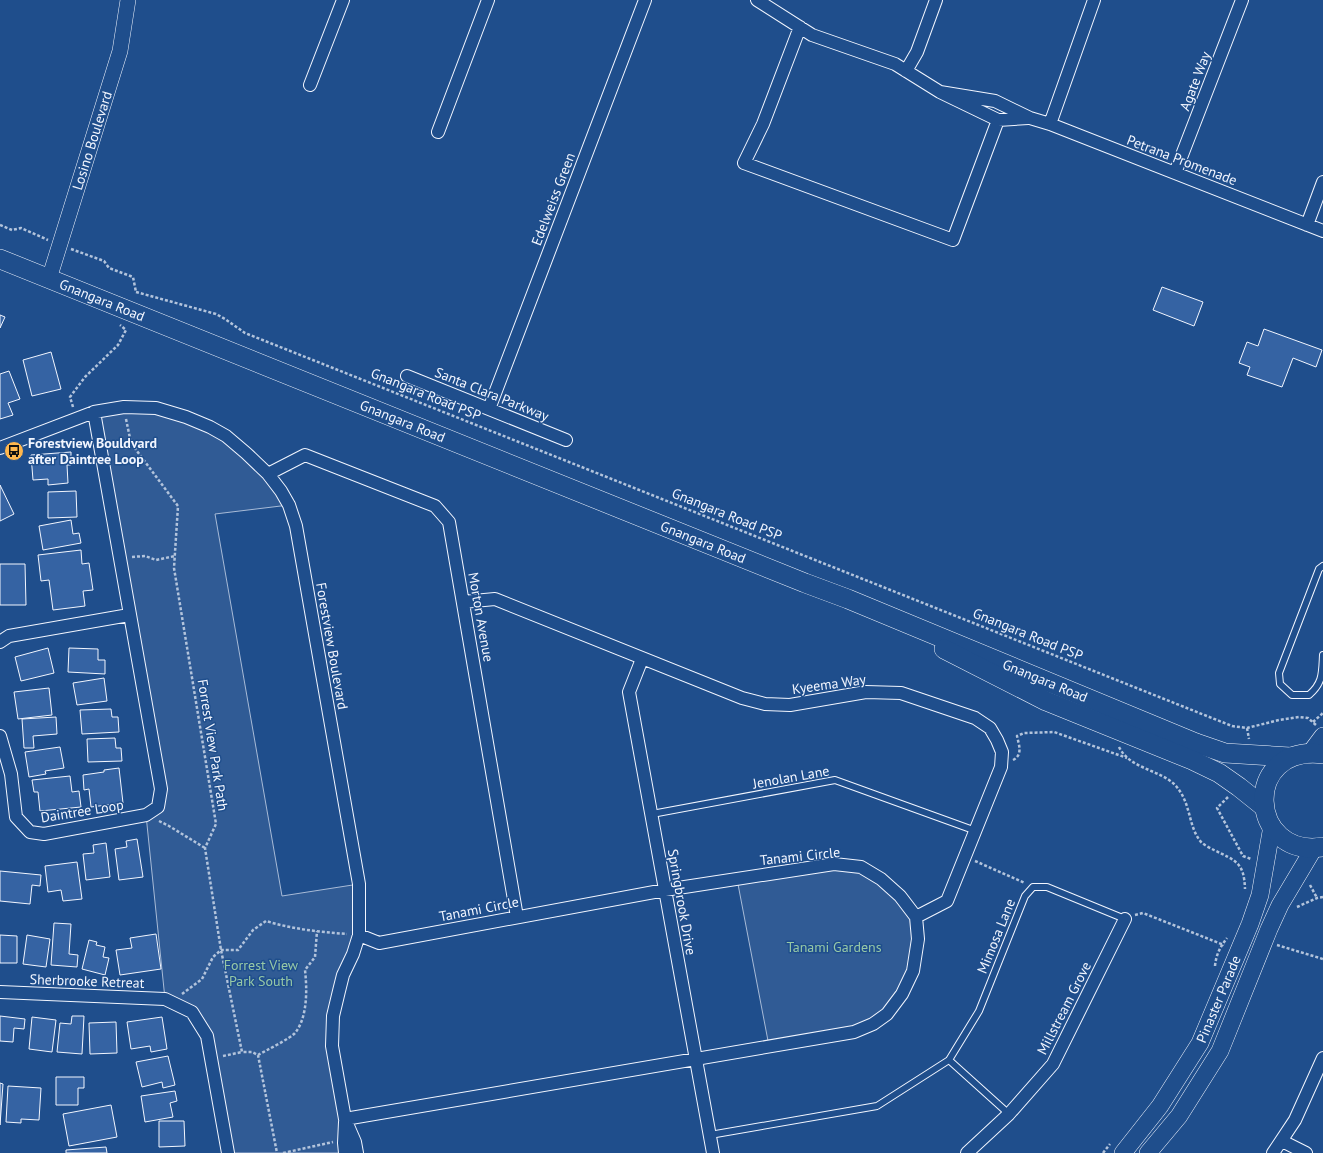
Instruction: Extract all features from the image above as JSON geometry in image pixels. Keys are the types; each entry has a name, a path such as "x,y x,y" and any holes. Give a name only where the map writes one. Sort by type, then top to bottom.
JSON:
{"main road":[{"name":"Gnangara Road","path":"0,259 805,583 848,598 981,652 1196,743 1225,753 1290,757"},
{"name":"Gnangara Road","path":"805,583 852,608 926,640 1046,702 1192,760 1219,773 1240,787 1264,808"},
{"path":"1318,729 1317,753 1300,754 1290,757 1278,766 1269,778 1264,792 1264,808 1267,817 1280,836 1301,847 1318,847"},
{"name":"Pinaster Parade","path":"1118,1146 1160,1106 1200,1043 1250,924 1260,895 1260,862 1272,826"},
{"name":"Pinaster Parade","path":"1148,1153 1178,1116 1220,1051 1280,905 1302,878 1318,847"}],"street":[{"name":"Losino Boulevard","path":"49,279 120,51 128,0"},
{"path":"310,85 343,0"},
{"path":"438,132 488,0"},
{"name":"Edelweiss Green","path":"489,409 645,0"},
{"path":"906,71 917,52 936,0"},
{"path":"1050,124 1094,0"},
{"name":"Agate Way","path":"1175,173 1242,0"},
{"path":"759,1 812,35 895,64 940,92 998,120 1030,118"},
{"path":"800,27 763,124 744,163 953,240 998,120"},
{"path":"940,92 995,101 1030,118"},
{"name":"Petrana Promenade","path":"1030,118 1050,124 1323,231"},
{"path":"1307,224 1323,182"},
{"name":"Santa Clara Parkway","path":"407,376 566,440"},
{"name":"Forestview Boulevard","path":"0,448 94,412 124,407 156,408 186,417 210,427 226,436 246,452 268,474 289,505 296,526 359,884 359,935 353,954 343,975 333,1016 332,1046 345,1119 345,1147"},
{"path":"94,412 161,789 158,807 146,815"},
{"name":"Morton Avenue","path":"268,474 305,455 435,506 449,522 517,917"},
{"name":"Kyeema Way","path":"463,602 495,599 742,698 765,704 790,705 866,692 901,693 975,718 990,728 1002,752 1001,767 976,831 947,901 916,917"},
{"path":"0,642 9,636 129,615"},
{"name":"Springbrook Drive","path":"642,659 629,692 713,1153"},
{"name":"Daintree Loop","path":"0,736 11,774 16,817 30,832 44,834 146,815"},
{"name":"Tanami Circle","path":"359,935 379,943 665,890 834,864 861,867 881,879 900,896 916,917"},
{"path":"345,1119 854,1032 873,1024 887,1014 902,994 913,971 918,939 916,917"},
{"name":"Millstream Grove","path":"967,1153 1009,1114 1053,1064 1125,919"},
{"name":"Sherbrooke Retreat","path":"0,992 165,999 192,1012 207,1036 228,1153"},
{"path":"1274,1153 1295,1120 1323,1058"},
{"name":"Forestview Boulevard","path":"345,1119 355,1142 357,1153"},
{"path":"1282,1141 1306,1153"}],"lane":[{"path":"1323,566 1319,569 1279,673 1280,684 1292,695 1309,695 1317,688 1322,676 1323,655"},
{"name":"Jenolan Lane","path":"652,814 836,780 976,831"},
{"path":"1033,887 1047,887 1125,919"},
{"name":"Mimosa Lane","path":"710,1134 877,1106 949,1060 979,1011 1025,896 1033,887"},
{"path":"949,1060 1009,1114"}],"path":[{"path":"0,225 12,230 21,228 60,245 104,261 109,268 133,277 136,292 127,311 118,324 126,330 118,345 85,377 70,397 72,407 79,405"},
{"name":"Gnangara Road PSP","path":"136,292 216,314 225,318 245,333 1232,726 1247,728 1279,720 1299,717 1308,718 1318,729"},
{"name":"Forrest View Park Path","path":"124,407 131,443 178,506 174,568 216,824 205,848"},
{"path":"119,557 145,556 156,560 175,556"},
{"path":"1318,729 1323,713"},
{"path":"1110,727 1120,750 1128,758"},
{"path":"1001,767 1017,758 1021,749 1017,736 1024,733 1054,732 1128,758 1173,783 1185,799 1193,828 1201,842 1211,849 1229,857 1240,865 1245,875 1245,889 1243,896"},
{"path":"1217,808 1243,856 1260,862"},
{"path":"146,815 170,826 205,848 221,950 242,1052"},
{"path":"965,857 1033,887"},
{"path":"1302,878 1317,898 1323,897"},
{"path":"1125,919 1143,913 1239,951"},
{"path":"172,1003 202,979 213,957 221,950 238,950 253,930 266,921 285,927 359,935"},
{"path":"258,1055 295,1033 304,1015 306,984 305,970 316,957 317,931"},
{"path":"1215,974 1216,958 1222,944 1228,936"},
{"path":"1277,945 1323,959"},
{"path":"211,1059 242,1052 252,1052 258,1055"},
{"path":"258,1055 276,1153"},
{"path":"282,1153 324,1144 345,1147"},
{"path":"1103,1153 1118,1146"}],"shaded area":[{"name":"Forrest View Park South","path":"156,408 226,436 289,505 215,514 282,896 359,884 359,935 333,1016 345,1153 228,1153 207,1036 192,1012 165,999 146,815 161,789 94,412"},
{"name":"Tanami Gardens","path":"861,867 916,917 913,971 873,1024 769,1046 737,879"}],"building":[{"path":"1162,287 1203,302 1194,326 1153,310"},
{"path":"0,315 5,317 0,328"},
{"path":"1264,329 1322,350 1316,367 1293,358 1282,387 1247,375 1250,367 1239,363 1247,342 1258,346"},
{"path":"51,352 61,389 32,396 23,360"},
{"path":"9,371 20,399 8,403 13,415 0,419 0,374"},
{"path":"71,452 71,465 67,465 68,483 48,485 48,479 33,480 31,455"},
{"path":"0,485 14,514 0,521"},
{"path":"76,491 77,517 48,518 48,492"},
{"path":"71,520 73,534 79,533 81,543 43,550 39,526"},
{"path":"81,550 82,564 89,563 93,590 83,591 85,606 53,610 49,580 41,581 38,555"},
{"path":"0,564 25,564 26,605 0,605"},
{"path":"48,648 54,673 21,681 15,657"},
{"path":"69,648 98,649 98,660 105,660 105,674 68,672"},
{"path":"104,678 107,701 77,705 73,683"},
{"path":"49,688 52,715 18,719 14,692"},
{"path":"111,709 112,717 118,717 119,732 82,734 80,710"},
{"path":"56,717 57,734 33,736 34,748 24,748 22,719"},
{"path":"115,738 116,748 121,748 122,761 88,762 87,739"},
{"path":"60,747 64,768 45,771 46,774 29,777 25,752"},
{"path":"119,768 123,803 91,807 89,789 84,790 83,775"},
{"path":"70,776 72,792 79,791 81,807 40,811 38,792 34,792 32,780"},
{"path":"137,839 143,877 119,880 115,849 127,847 126,841"},
{"path":"106,843 110,877 86,880 83,854 94,853 93,845"},
{"path":"77,862 82,899 63,901 61,890 48,892 45,866"},
{"path":"0,871 41,875 40,886 32,885 30,904 0,901"},
{"path":"54,923 71,924 69,954 78,955 77,967 51,965"},
{"path":"156,934 161,969 120,975 116,950 132,948 130,938"},
{"path":"0,935 17,936 17,963 0,963"},
{"path":"27,935 50,939 46,967 23,964"},
{"path":"89,940 97,942 96,945 105,947 103,957 109,958 105,975 82,969"},
{"path":"0,1016 25,1019 24,1029 14,1028 13,1042 0,1041"},
{"path":"72,1016 84,1016 82,1054 57,1052 60,1023 71,1024"},
{"path":"32,1017 56,1020 52,1052 29,1049"},
{"path":"162,1017 167,1049 151,1052 150,1046 131,1049 127,1022"},
{"path":"116,1022 117,1053 90,1054 89,1023"},
{"path":"168,1056 175,1085 163,1088 162,1082 142,1087 136,1062"},
{"path":"56,1077 84,1077 84,1088 78,1088 78,1105 56,1105"},
{"path":"0,1083 3,1084 0,1125"},
{"path":"8,1086 41,1088 39,1120 21,1119 21,1123 6,1122"},
{"path":"175,1091 177,1101 170,1103 173,1117 145,1122 141,1096"},
{"path":"111,1105 117,1137 69,1146 63,1114"},
{"path":"159,1121 184,1121 185,1146 159,1147"},
{"path":"106,1147 107,1153 66,1153 66,1150"}],"place":[{"name":"Forestview Bouldvard after Daintree Loop","path":"14,451"}]}
